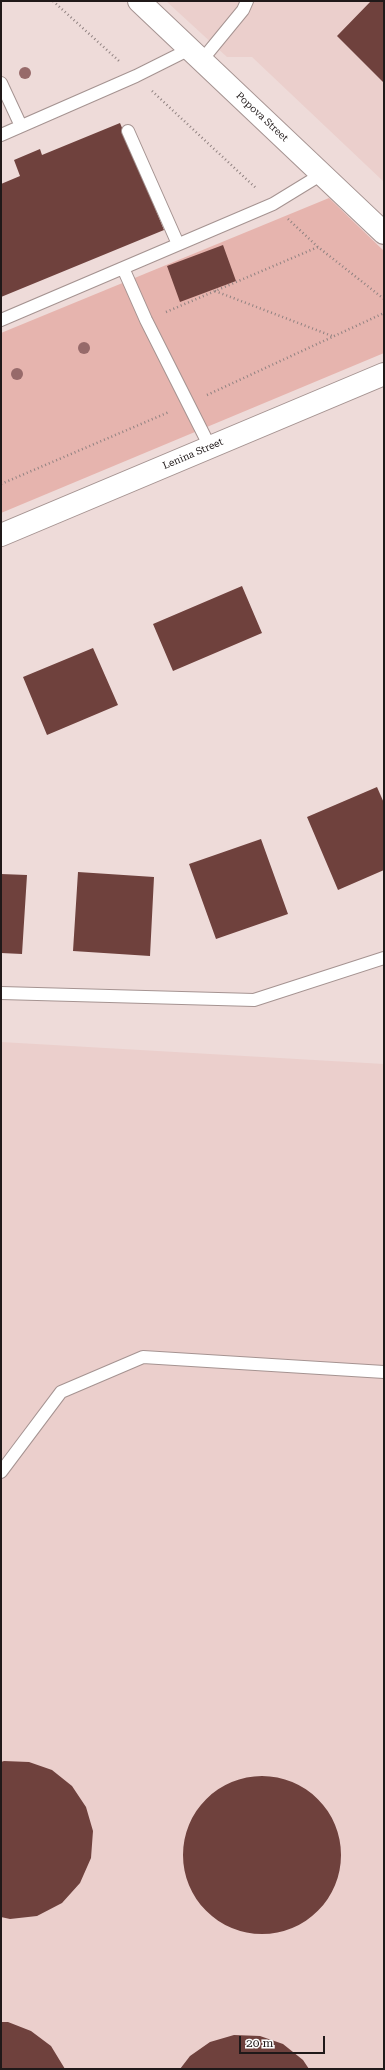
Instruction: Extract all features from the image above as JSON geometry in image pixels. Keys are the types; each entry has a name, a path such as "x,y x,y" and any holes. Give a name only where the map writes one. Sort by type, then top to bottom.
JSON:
{"street":[{"name":"Popova Street","path":"139,1 384,233"},
{"name":"Lenina Street","path":"1,535 384,374"}],"lane":[{"path":"1,135 136,76 196,54 243,10 247,1"},
{"path":"1,83 21,126"},
{"path":"128,131 178,244"},
{"path":"1,320 273,204 322,174"},
{"path":"123,268 146,320 210,447"},
{"path":"1,993 254,1000 384,958"},
{"path":"1,1472 61,1392 143,1357 384,1372"}],"path":[{"path":"52,1 136,76 318,247 384,300"},
{"path":"146,320 318,247"},
{"path":"215,291 333,336"}],"shaded area":[{"path":"166,1 384,1 384,182 252,57 227,57"},
{"path":"329,198 384,251 384,353 1,513 1,333"},
{"path":"1,1042 384,1064 384,2069 1,2069"}],"building":[{"path":"371,1 384,1 384,83 337,36"},
{"path":"120,123 164,230 1,297 1,184 20,176 14,160 40,149 42,155"},
{"path":"223,245 236,281 180,302 167,266"},
{"path":"242,586 262,633 173,671 153,624"},
{"path":"93,648 118,705 47,735 23,677"},
{"path":"377,787 384,803 384,870 338,890 307,817"},
{"path":"261,839 288,914 216,939 189,864"},
{"path":"78,872 154,877 150,956 73,951"},
{"path":"1,874 27,875 22,954 1,953"},
{"path":"1,1762 29,1762 52,1770 72,1786 86,1807 93,1831 91,1858 80,1883 62,1903 37,1916 10,1919 1,1917"},
{"path":"254,1776 270,1776 285,1779 299,1785 318,1799 328,1811 338,1832 341,1855 338,1878 328,1899 318,1911 306,1921 285,1931 270,1934 254,1934 239,1931 218,1921 206,1911 196,1899 186,1878 183,1863 183,1847 186,1832 196,1811 206,1799 218,1789 239,1779"},
{"path":"1,2022 8,2022 31,2031 51,2046 65,2069 1,2069"},
{"path":"234,2035 260,2036 283,2044 303,2060 309,2069 180,2069 190,2056 210,2042"}]}
